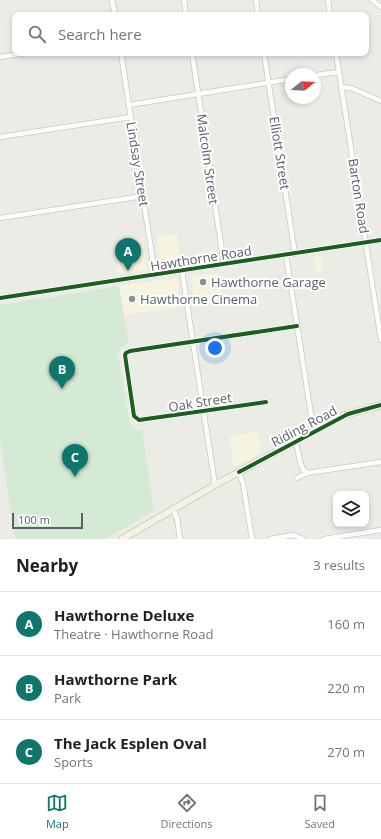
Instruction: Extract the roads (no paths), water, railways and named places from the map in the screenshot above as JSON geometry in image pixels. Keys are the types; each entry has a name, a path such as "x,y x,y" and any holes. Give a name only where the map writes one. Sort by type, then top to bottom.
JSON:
{"main road":[{"name":"Riding Road","path":"122,539 215,485 316,430 348,414 381,405"}],"street":[{"path":"112,0 114,12"},
{"path":"184,0 186,12"},
{"path":"256,0 258,12"},
{"path":"328,0 330,12"},
{"path":"372,0 381,7"},
{"path":"0,57 12,55"},
{"name":"Lindsay Street","path":"121,56 155,275"},
{"name":"Malcolm Street","path":"192,56 224,264"},
{"name":"Elliott Street","path":"264,56 295,254"},
{"name":"Barton Road","path":"336,56 379,318 381,340"},
{"path":"321,75 339,72"},
{"path":"129,105 285,80"},
{"path":"341,88 351,88 381,101"},
{"path":"0,137 131,117"},
{"path":"0,218 143,196"},
{"name":"Hawthorne Road","path":"0,298 381,240"},
{"path":"286,255 312,421 316,430"},
{"path":"182,271 215,485"},
{"path":"193,341 297,326"},
{"name":"Oak Street","path":"193,341 130,351 126,353 125,356 134,416 137,419 142,421 266,402"},
{"path":"295,442 298,448 302,468 307,473"},
{"path":"297,478 307,473 381,462"},
{"path":"239,472 243,483 252,539"},
{"path":"173,509 177,518 180,539"},
{"path":"324,539 381,530"},
{"path":"270,539 294,535 303,539"}],"place":[{"name":"Hawthorne Deluxe","path":"128,271"},
{"name":"Hawthorne Garage","path":"203,282"},
{"name":"Hawthorne Cinema","path":"132,299"},
{"name":"Hawthorne Park","path":"62,389"},
{"name":"The Jack Esplen Oval","path":"75,477"}]}
